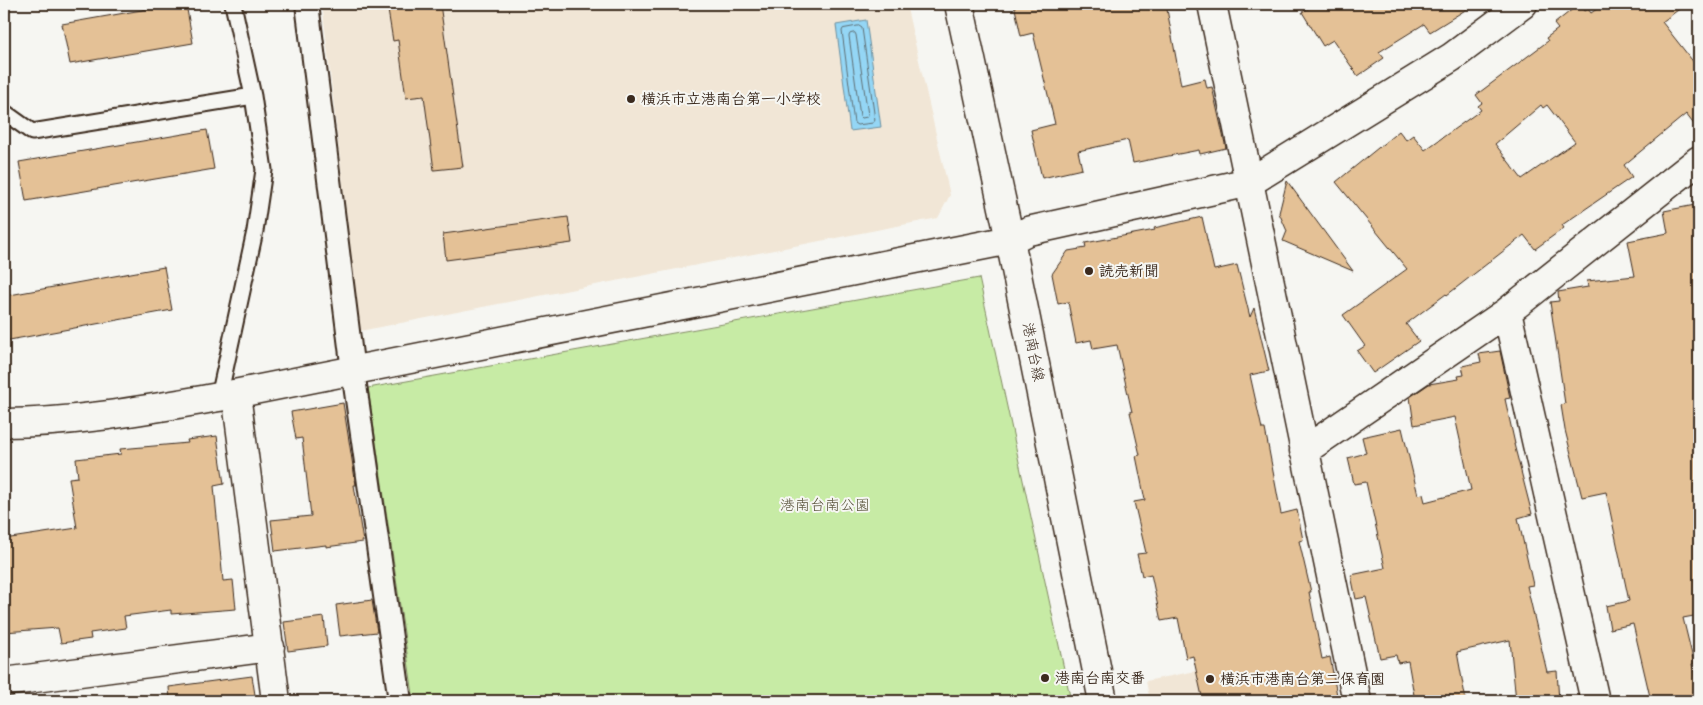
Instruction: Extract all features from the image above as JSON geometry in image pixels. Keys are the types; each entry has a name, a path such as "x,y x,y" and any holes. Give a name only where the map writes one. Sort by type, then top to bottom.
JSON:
{"street":[{"path":"308,4 353,371 400,701"},
{"name":"港南台線","path":"959,4 1010,240 1103,701"},
{"path":"1212,4 1357,701"},
{"path":"4,423 25,423 114,415 353,371 1010,240 1028,231 1250,182 1452,57 1523,4"},
{"path":"1304,451 1507,312 1699,160"},
{"path":"1507,312 1595,701"},
{"path":"228,395 270,647 276,701"},
{"path":"4,682 270,647"}],"lane":[{"path":"228,395 264,170 253,96 233,4"},
{"path":"4,112 32,132 253,96"}],"shaded area":[{"name":"横浜市立港南台第一小学校","path":"322,4 906,4 950,195 938,218 360,331"},
{"name":"横浜市港南台第二保育園","path":"1261,658 1270,701 1150,701 1146,681"}],"green space":[{"name":"港南台南公園","path":"979,278 1071,701 414,701 368,388"}],"water":[{"path":"866,20 881,127 850,131 836,25"}],"building":[{"path":"176,4 186,4 193,43 70,64 62,24"},
{"path":"387,4 440,4 463,167 434,170 424,96 406,98 398,40 393,41"},
{"path":"1014,4 1166,4 1181,85 1205,79 1207,88 1212,87 1226,148 1200,154 1199,150 1133,163 1128,140 1078,151 1082,169 1042,178 1031,130 1055,124 1033,33 1021,36"},
{"path":"1316,4 1475,4 1430,32 1424,24 1379,52 1384,58 1358,76 1333,40 1323,46 1302,12"},
{"path":"1579,4 1585,11 1588,9 1591,13 1604,4 1686,4 1662,22 1699,69 1699,131 1686,114 1624,165 1632,177 1562,225 1564,228 1535,249 1524,235 1447,295 1406,324 1419,341 1373,373 1357,351 1365,346 1343,315 1407,269 1336,182 1399,131 1406,140 1413,135 1425,150 1481,110 1478,106 1482,103 1476,95 1548,41 1546,38 1558,29 1554,24","holes":["1541,105 1543,108 1547,105 1575,142 1522,179 1495,144"]},
{"path":"207,130 214,169 26,201 19,162"},
{"path":"1287,181 1353,271 1283,241 1287,231 1279,213"},
{"path":"1695,205 1696,213 1699,212 1699,615 1683,618 1694,663 1692,664 1699,692 1699,701 1651,701 1633,624 1610,629 1606,606 1629,601 1606,492 1582,497 1565,430 1561,405 1565,404 1550,302 1559,301 1558,292 1588,287 1587,281 1635,276 1628,241 1668,233 1664,211"},
{"path":"568,217 572,243 446,260 443,234"},
{"path":"1202,217 1214,270 1237,265 1250,317 1254,308 1269,371 1250,375 1262,429 1265,429 1281,514 1297,510 1303,540 1299,541 1311,592 1309,592 1322,659 1330,657 1338,701 1203,701 1193,656 1186,658 1178,618 1161,621 1151,574 1142,576 1137,554 1146,553 1134,502 1145,500 1136,456 1140,455 1117,345 1093,349 1091,340 1076,343 1068,302 1058,304 1052,274 1068,251 1086,248 1085,243 1155,230 1154,228"},
{"path":"164,267 172,310 4,341 4,296"},
{"path":"1500,351 1510,398 1505,399 1514,444 1532,514 1518,518 1533,585 1527,586 1547,672 1557,671 1559,701 1516,701 1510,640 1457,652 1466,701 1415,701 1408,661 1398,663 1396,655 1380,658 1366,597 1356,599 1351,575 1385,568 1366,482 1354,484 1348,458 1366,453 1362,437 1402,428 1418,495 1423,494 1425,502 1471,490 1455,417 1414,425 1410,397 1429,384 1459,379 1458,376 1464,375 1462,366 1481,362 1479,354"},
{"path":"343,403 363,542 275,551 271,520 311,516 302,438 296,439 291,412"},
{"path":"217,436 224,484 214,486 223,581 233,580 236,609 171,614 171,610 124,616 126,628 90,633 91,639 61,643 58,628 4,632 4,539 77,528 69,478 78,477 76,459 121,454 120,449 188,443 187,440"},
{"path":"372,600 377,632 340,636 336,605"},
{"path":"324,617 327,646 288,651 284,622"},
{"path":"252,676 256,701 170,701 169,687"}],"place":[{"name":"横浜市立港南台第一小学校","path":"631,99"},
{"name":"読売新聞","path":"1089,271"},
{"name":"港南台南交番","path":"1045,678"},
{"name":"横浜市港南台第二保育園","path":"1210,679"}]}
